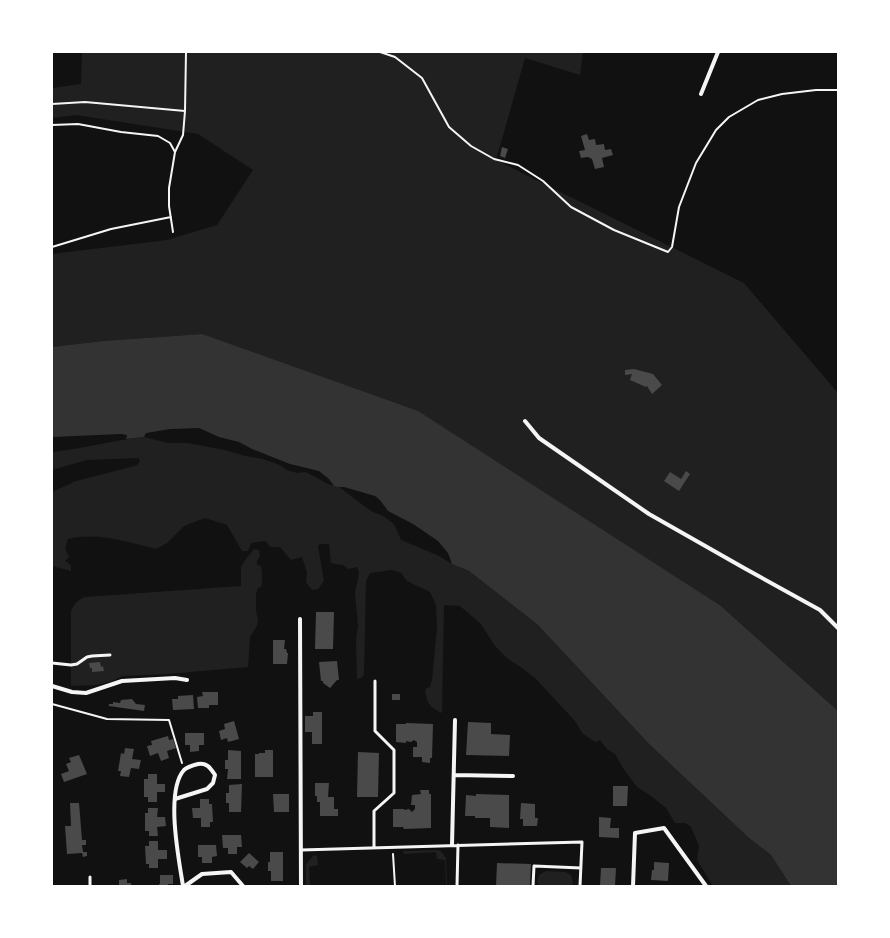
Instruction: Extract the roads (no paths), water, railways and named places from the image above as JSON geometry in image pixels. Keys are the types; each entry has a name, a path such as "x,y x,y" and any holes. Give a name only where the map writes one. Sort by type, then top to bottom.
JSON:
{"street":[{"path":"701,94 718,52"},
{"path":"525,421 540,438 649,514 820,610 838,628"},
{"path":"300,619 301,886"},
{"path":"52,686 72,692 82,693 122,681 175,678 187,680"},
{"path":"452,845 454,720"},
{"path":"175,799 207,789 213,783 215,775 211,768 205,764 199,764 184,770 178,781 175,799 174,821 184,886 202,874 231,872 243,886"},
{"path":"454,775 513,776"},
{"path":"633,886 635,833 664,828 706,886"}],"lane":[{"path":"52,663 77,664 87,657 110,655"},
{"path":"374,848 374,811 394,793 394,750 375,731 375,682"},
{"path":"301,850 582,842 580,886"},
{"path":"457,886 458,845"},
{"path":"533,886 534,866 581,868"},
{"path":"90,877 90,886"}]}
